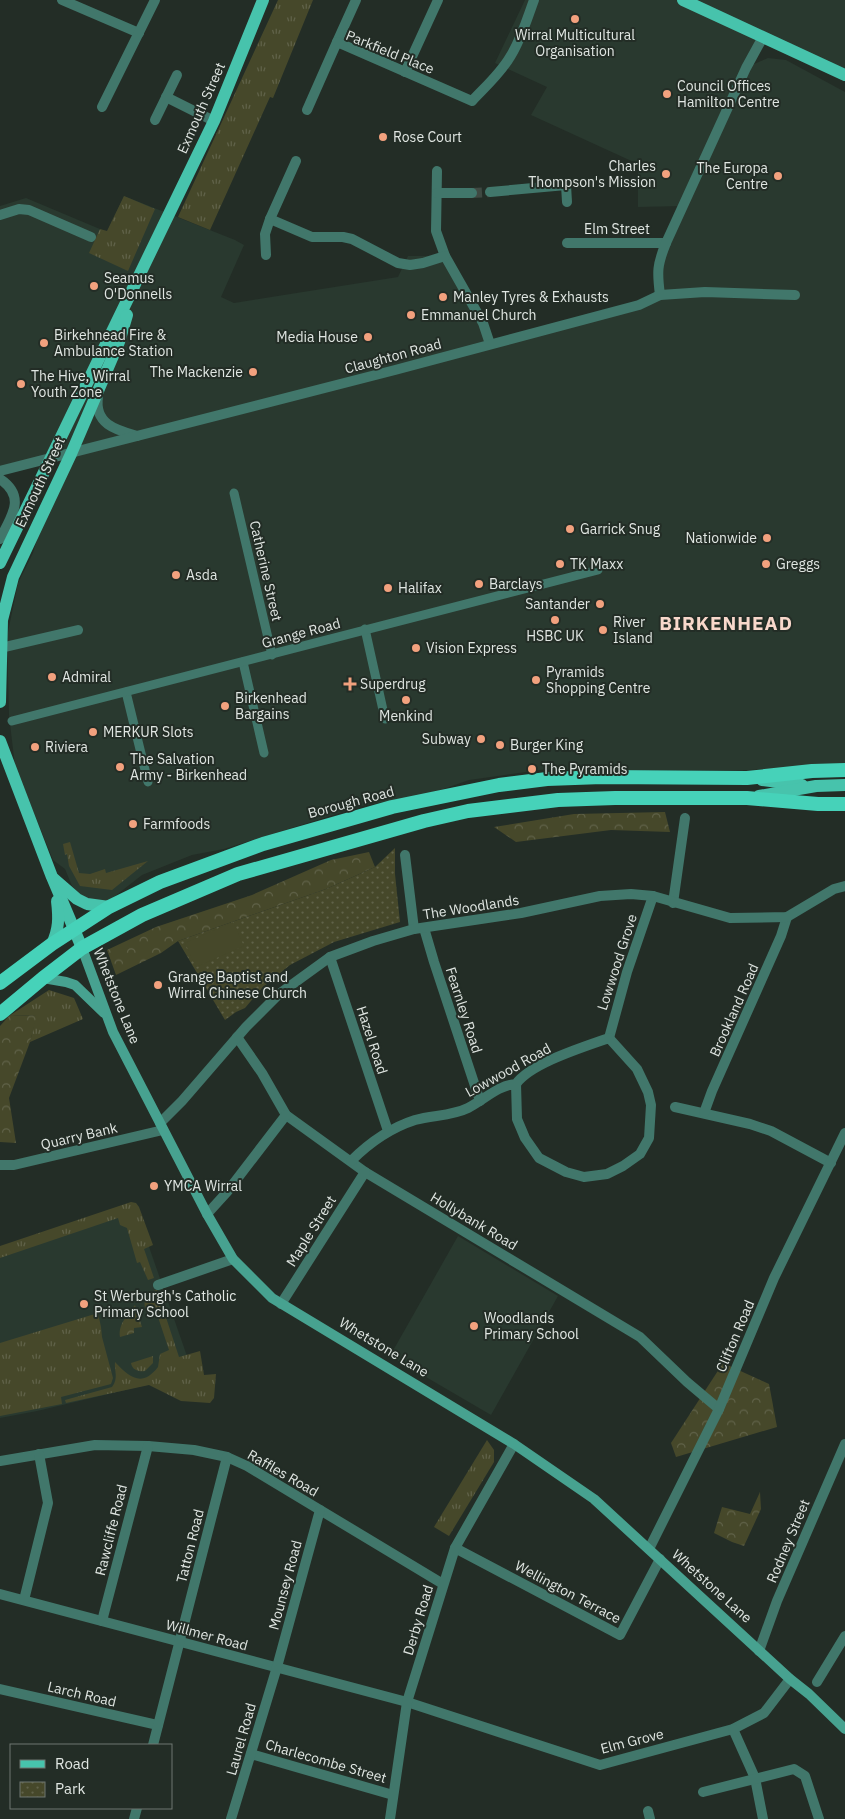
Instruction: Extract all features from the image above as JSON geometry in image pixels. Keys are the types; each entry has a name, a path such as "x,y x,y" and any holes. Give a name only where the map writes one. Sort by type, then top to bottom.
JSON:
{"highway":[{"name":"Borough Road","path":"1,981 109,906 160,882 263,844 392,807 499,785 547,779 602,777 747,778 812,771 845,770"},
{"path":"0,1014 82,948 142,915 238,874 424,820 468,811 558,800 747,798 818,804 845,804"}],"main road":[{"name":"Exmouth Street","path":"0,564 214,120 263,0"},
{"path":"683,0 845,75"},
{"name":"Exmouth Street","path":"0,702 2,620 13,577 71,454 119,342 137,281"},
{"name":"Whetstone Lane","path":"0,741 52,877 82,948 113,1032 207,1214 233,1259 272,1298 281,1304 514,1444 594,1499 845,1729"},
{"name":"Borough Road","path":"747,778 816,786"},
{"name":"Borough Road","path":"747,798 816,786 845,785"},
{"name":"Whetstone Lane","path":"52,877 78,899 87,904 109,906"},
{"name":"Whetstone Lane","path":"52,877 59,920 57,933 52,944"},
{"path":"43,978 75,985 106,1015"}],"street":[{"path":"62,0 139,33"},
{"path":"102,108 155,0"},
{"path":"337,42 356,0"},
{"path":"405,72 438,0"},
{"name":"Parkfield Place","path":"307,110 337,42 472,101 510,57 522,35 534,0"},
{"path":"660,295 657,273 658,263 746,68 763,37"},
{"path":"155,120 177,75"},
{"path":"166,97 214,120"},
{"path":"266,254 265,234 296,160"},
{"path":"437,171 436,231 444,256 483,323 490,344"},
{"path":"490,192 566,186 567,202"},
{"path":"437,194 472,193"},
{"path":"0,215 20,209 29,210 91,237"},
{"path":"270,219 312,237 343,237 352,239 398,263 410,265 444,256"},
{"name":"Elm Street","path":"567,243 666,243"},
{"name":"Claughton Road","path":"0,471 395,370 639,305 660,295 705,292 795,295"},
{"path":"99,388 96,406 109,426 139,436"},
{"path":"0,479 9,486 16,499 15,507 0,539"},
{"name":"Catherine Street","path":"234,493 272,655"},
{"name":"Grange Road","path":"12,721 598,570"},
{"path":"1,648 78,630"},
{"path":"365,630 385,719"},
{"path":"243,662 264,753"},
{"path":"126,692 148,782"},
{"path":"673,902 685,818"},
{"name":"Fearnley Road","path":"405,855 419,929 434,962 480,1101"},
{"name":"The Woodlands","path":"162,1126 237,1037 279,994 330,957 373,941 419,929 521,914 600,896 631,894 653,896 730,918 787,917 834,889 845,886"},
{"name":"Lowwood Grove","path":"609,1038 627,972 653,896"},
{"name":"Brookland Road","path":"704,1113 781,936 787,917"},
{"name":"Hazel Road","path":"330,957 388,1131"},
{"name":"Hollybank Road","path":"237,1037 262,1073 286,1115 364,1172 640,1337 719,1409"},
{"path":"516,1084 517,1119 525,1138 539,1158 566,1172 584,1177 607,1174 640,1154 649,1138 651,1104 648,1092 637,1069 609,1038"},
{"name":"Lowwood Road","path":"351,1161 364,1148 388,1131 415,1120 453,1113 468,1108 507,1084 516,1084 520,1079 546,1063 609,1038"},
{"path":"676,1107 750,1124 771,1131 831,1163"},
{"path":"207,1214 227,1192 286,1115"},
{"name":"Quarry Bank","path":"0,1165 14,1165 162,1126"},
{"name":"Clifton Road","path":"649,1549 719,1409 774,1278 845,1133"},
{"name":"Maple Street","path":"281,1304 364,1172"},
{"path":"158,1285 233,1259"},
{"name":"Derby Road","path":"390,1819 408,1702 443,1584 455,1548 514,1444"},
{"name":"Rodney Street","path":"759,1651 766,1630 845,1444"},
{"name":"Raffles Road","path":"0,1461 95,1445 148,1446 194,1450 227,1457 247,1466 443,1584"},
{"name":"Rawcliffe Road","path":"102,1621 148,1446"},
{"path":"24,1600 48,1503 39,1454"},
{"name":"Tatton Road","path":"153,1744 227,1457"},
{"name":"Mounsey Road","path":"277,1667 320,1510"},
{"name":"Wellington Terrace","path":"455,1548 620,1635 660,1559"},
{"name":"Willmer Road","path":"0,1594 408,1702"},
{"path":"817,1682 845,1636"},
{"name":"Laurel Road","path":"231,1819 277,1667"},
{"name":"Elm Grove","path":"408,1702 600,1765 733,1729 764,1713 790,1679"},
{"name":"Larch Road","path":"0,1689 158,1725"},
{"path":"733,1729 755,1778 763,1819"},
{"name":"Charlecombe Street","path":"252,1754 393,1795"},
{"path":"703,1792 794,1769 805,1776 819,1819"}],"shaded area":[{"path":"525,0 845,0 845,75 764,37 747,67 768,58 786,60 845,92 845,765 748,770 592,771 547,769 469,780 432,793 362,806 224,849 192,855 142,875 110,900 99,901 89,899 79,894 72,886 65,869 53,860 15,766 9,715 7,637 18,583 33,553 61,457 0,471 0,206 26,198 107,232 124,196 235,240 244,245 221,297 234,303 398,277 408,256 445,256 490,343 660,295 657,273 682,206 638,207 638,164 531,115 547,87 495,63"},
{"name":"St Werburgh's Catholic Primary School","path":"128,1207 139,1218 188,1359 168,1380 0,1418 0,1249"},
{"name":"Woodlands Primary School","path":"458,1236 558,1296 491,1415 390,1356"}],"green space":[{"path":"278,0 313,0 273,98 270,97 210,230 178,217"},
{"path":"124,196 155,209 128,271 89,253 100,229 107,231"},
{"path":"665,812 670,832 611,830 516,842 494,827 574,814"},
{"path":"70,842 79,873 90,874 105,869 106,873 148,861 112,890 80,886 69,866 67,854 65,855 63,844"},
{"path":"395,848 395,874 400,922 334,942 290,965 262,988 245,1008 225,1020 178,941 326,889 375,867"},
{"path":"369,852 375,867 326,889 178,941 161,953 116,975 107,950 156,927 252,895 331,860"},
{"path":"233,922 244,946 196,967 185,943"},
{"path":"49,990 74,998 83,1019 30,1042 36,1015 9,1016"},
{"path":"37,1015 30,1042 9,1098 16,1143 0,1142 0,1026 9,1016"},
{"path":"131,1202 136,1203 139,1207 153,1245 144,1249 154,1278 148,1280 140,1262 137,1263 127,1228 120,1225 118,1218 0,1258 0,1246"},
{"path":"157,1290 179,1357 200,1351 204,1375 216,1374 214,1398 210,1403 181,1401 149,1385 66,1403 65,1400 112,1387 116,1378 115,1362 131,1376 141,1379 158,1367 160,1354 169,1350 154,1305 145,1308 145,1299 148,1294"},
{"path":"135,1305 142,1327 134,1328 134,1333 120,1337 122,1324"},
{"path":"98,1313 113,1378 111,1384 61,1397 62,1404 0,1416 0,1343"},
{"path":"153,1356 153,1363 145,1371 136,1370 131,1363"},
{"path":"723,1363 769,1384 777,1427 676,1457 671,1443"},
{"path":"487,1440 494,1450 494,1462 449,1536 434,1527"},
{"path":"760,1492 761,1509 744,1546 714,1533 722,1507 750,1514"}],"tunnel":[{"path":"472,193 490,192"}],"place":[{"name":"Wirral Multicultural Organisation","path":"575,19"},
{"name":"Council Offices Hamilton Centre","path":"667,94"},
{"name":"Rose Court","path":"383,137"},
{"name":"Charles Thompson's Mission","path":"666,174"},
{"name":"The Europa Centre","path":"778,176"},
{"name":"Seamus O'Donnells","path":"94,286"},
{"name":"Manley Tyres & Exhausts","path":"443,297"},
{"name":"Emmanuel Church","path":"411,315"},
{"name":"Media House","path":"368,337"},
{"name":"Birkehnead Fire & Ambulance Station","path":"44,343"},
{"name":"The Mackenzie","path":"253,372"},
{"name":"The Hive, Wirral Youth Zone","path":"21,384"},
{"name":"Garrick Snug","path":"570,529"},
{"name":"Nationwide","path":"767,538"},
{"name":"TK Maxx","path":"560,564"},
{"name":"Greggs","path":"766,564"},
{"name":"Asda","path":"176,575"},
{"name":"Barclays","path":"479,584"},
{"name":"Halifax","path":"388,588"},
{"name":"Santander","path":"600,604"},
{"name":"HSBC UK","path":"555,620"},
{"name":"River Island","path":"603,630"},
{"name":"Vision Express","path":"416,648"},
{"name":"Admiral","path":"52,677"},
{"name":"Pyramids Shopping Centre","path":"536,680"},
{"name":"Superdrug","path":"350,684"},
{"name":"Menkind","path":"406,700"},
{"name":"Birkenhead Bargains","path":"225,706"},
{"name":"MERKUR Slots","path":"93,732"},
{"name":"Subway","path":"481,739"},
{"name":"Burger King","path":"500,745"},
{"name":"Riviera","path":"35,747"},
{"name":"The Salvation Army - Birkenhead","path":"120,767"},
{"name":"The Pyramids","path":"532,769"},
{"name":"Farmfoods","path":"133,824"},
{"name":"Grange Baptist and Wirral Chinese Church","path":"158,985"},
{"name":"YMCA Wirral","path":"154,1186"},
{"name":"St Werburgh's Catholic Primary School","path":"84,1304"},
{"name":"Woodlands Primary School","path":"474,1326"}],"district":[{"name":"BIRKENHEAD","path":"726,623"}]}
